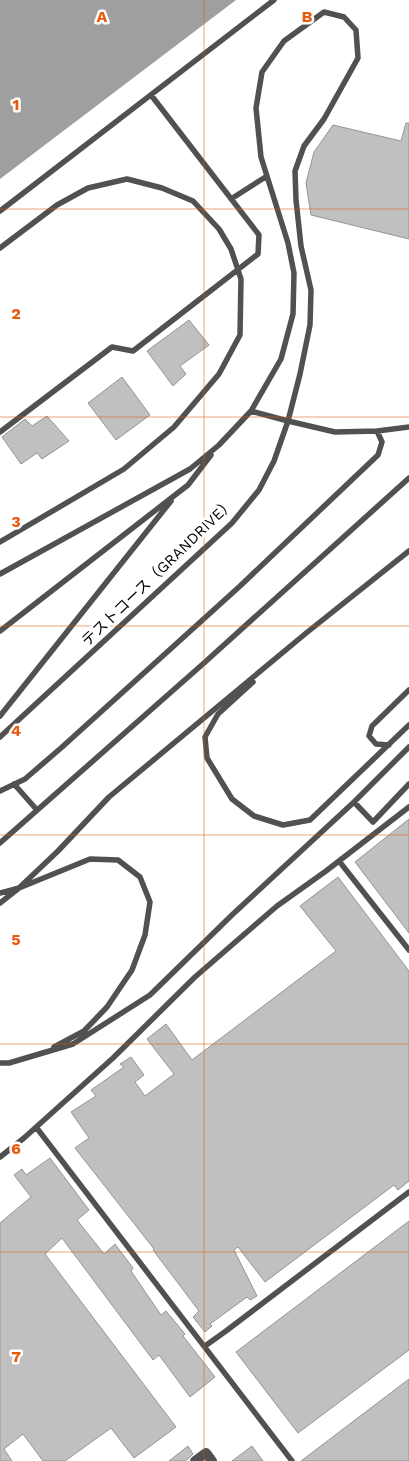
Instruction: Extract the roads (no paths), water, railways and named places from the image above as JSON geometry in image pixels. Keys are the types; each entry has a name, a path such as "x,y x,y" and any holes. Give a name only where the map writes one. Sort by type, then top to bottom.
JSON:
{"street":[{"path":"195,1461 206,1453 212,1461"}],"lane":[{"path":"0,211 274,0"},
{"name":"テストコース（GRANDRIVE）","path":"0,574 190,469 219,445 252,411 281,359 293,314 294,273 288,244 261,157 256,108 262,72 284,41 324,12 344,17 356,30 358,58 324,119 304,146 295,171 301,246 311,290 310,325 288,421 274,461 259,490 232,523 0,737"},
{"path":"0,432 112,347 133,351 258,254 259,236 151,95"},
{"path":"231,199 267,176"},
{"path":"0,248 57,204 88,188 127,179 162,188 193,201 219,229 231,249 241,279 240,335 219,374 174,426 124,469 0,542"},
{"path":"252,411 335,432 378,431 409,427"},
{"path":"0,791 25,779 61,748 239,587 378,455 382,442 378,431"},
{"path":"0,631 188,485 219,445"},
{"path":"0,843 204,663 409,478"},
{"name":"テストコース（GRANDRIVE）","path":"0,716 177,493"},
{"path":"0,903 20,888 109,797 409,550"},
{"path":"305,634 218,714 205,737 207,758 232,799 254,816 283,825 310,820 409,725"},
{"path":"389,745 376,744 369,736 372,726 409,690"},
{"path":"0,1063 9,1063 73,1044 150,995 233,914 354,802 409,747"},
{"path":"14,784 37,810"},
{"path":"354,802 373,822 409,784"},
{"path":"0,1156 36,1127 113,1058 195,977 277,906 409,807"},
{"path":"0,893 20,888 90,859 118,860 140,877 150,902 145,935 132,970 107,1007 84,1031 43,1053"},
{"path":"339,861 409,950"},
{"path":"36,1127 292,1461"},
{"path":"205,1346 409,1192"}]}
